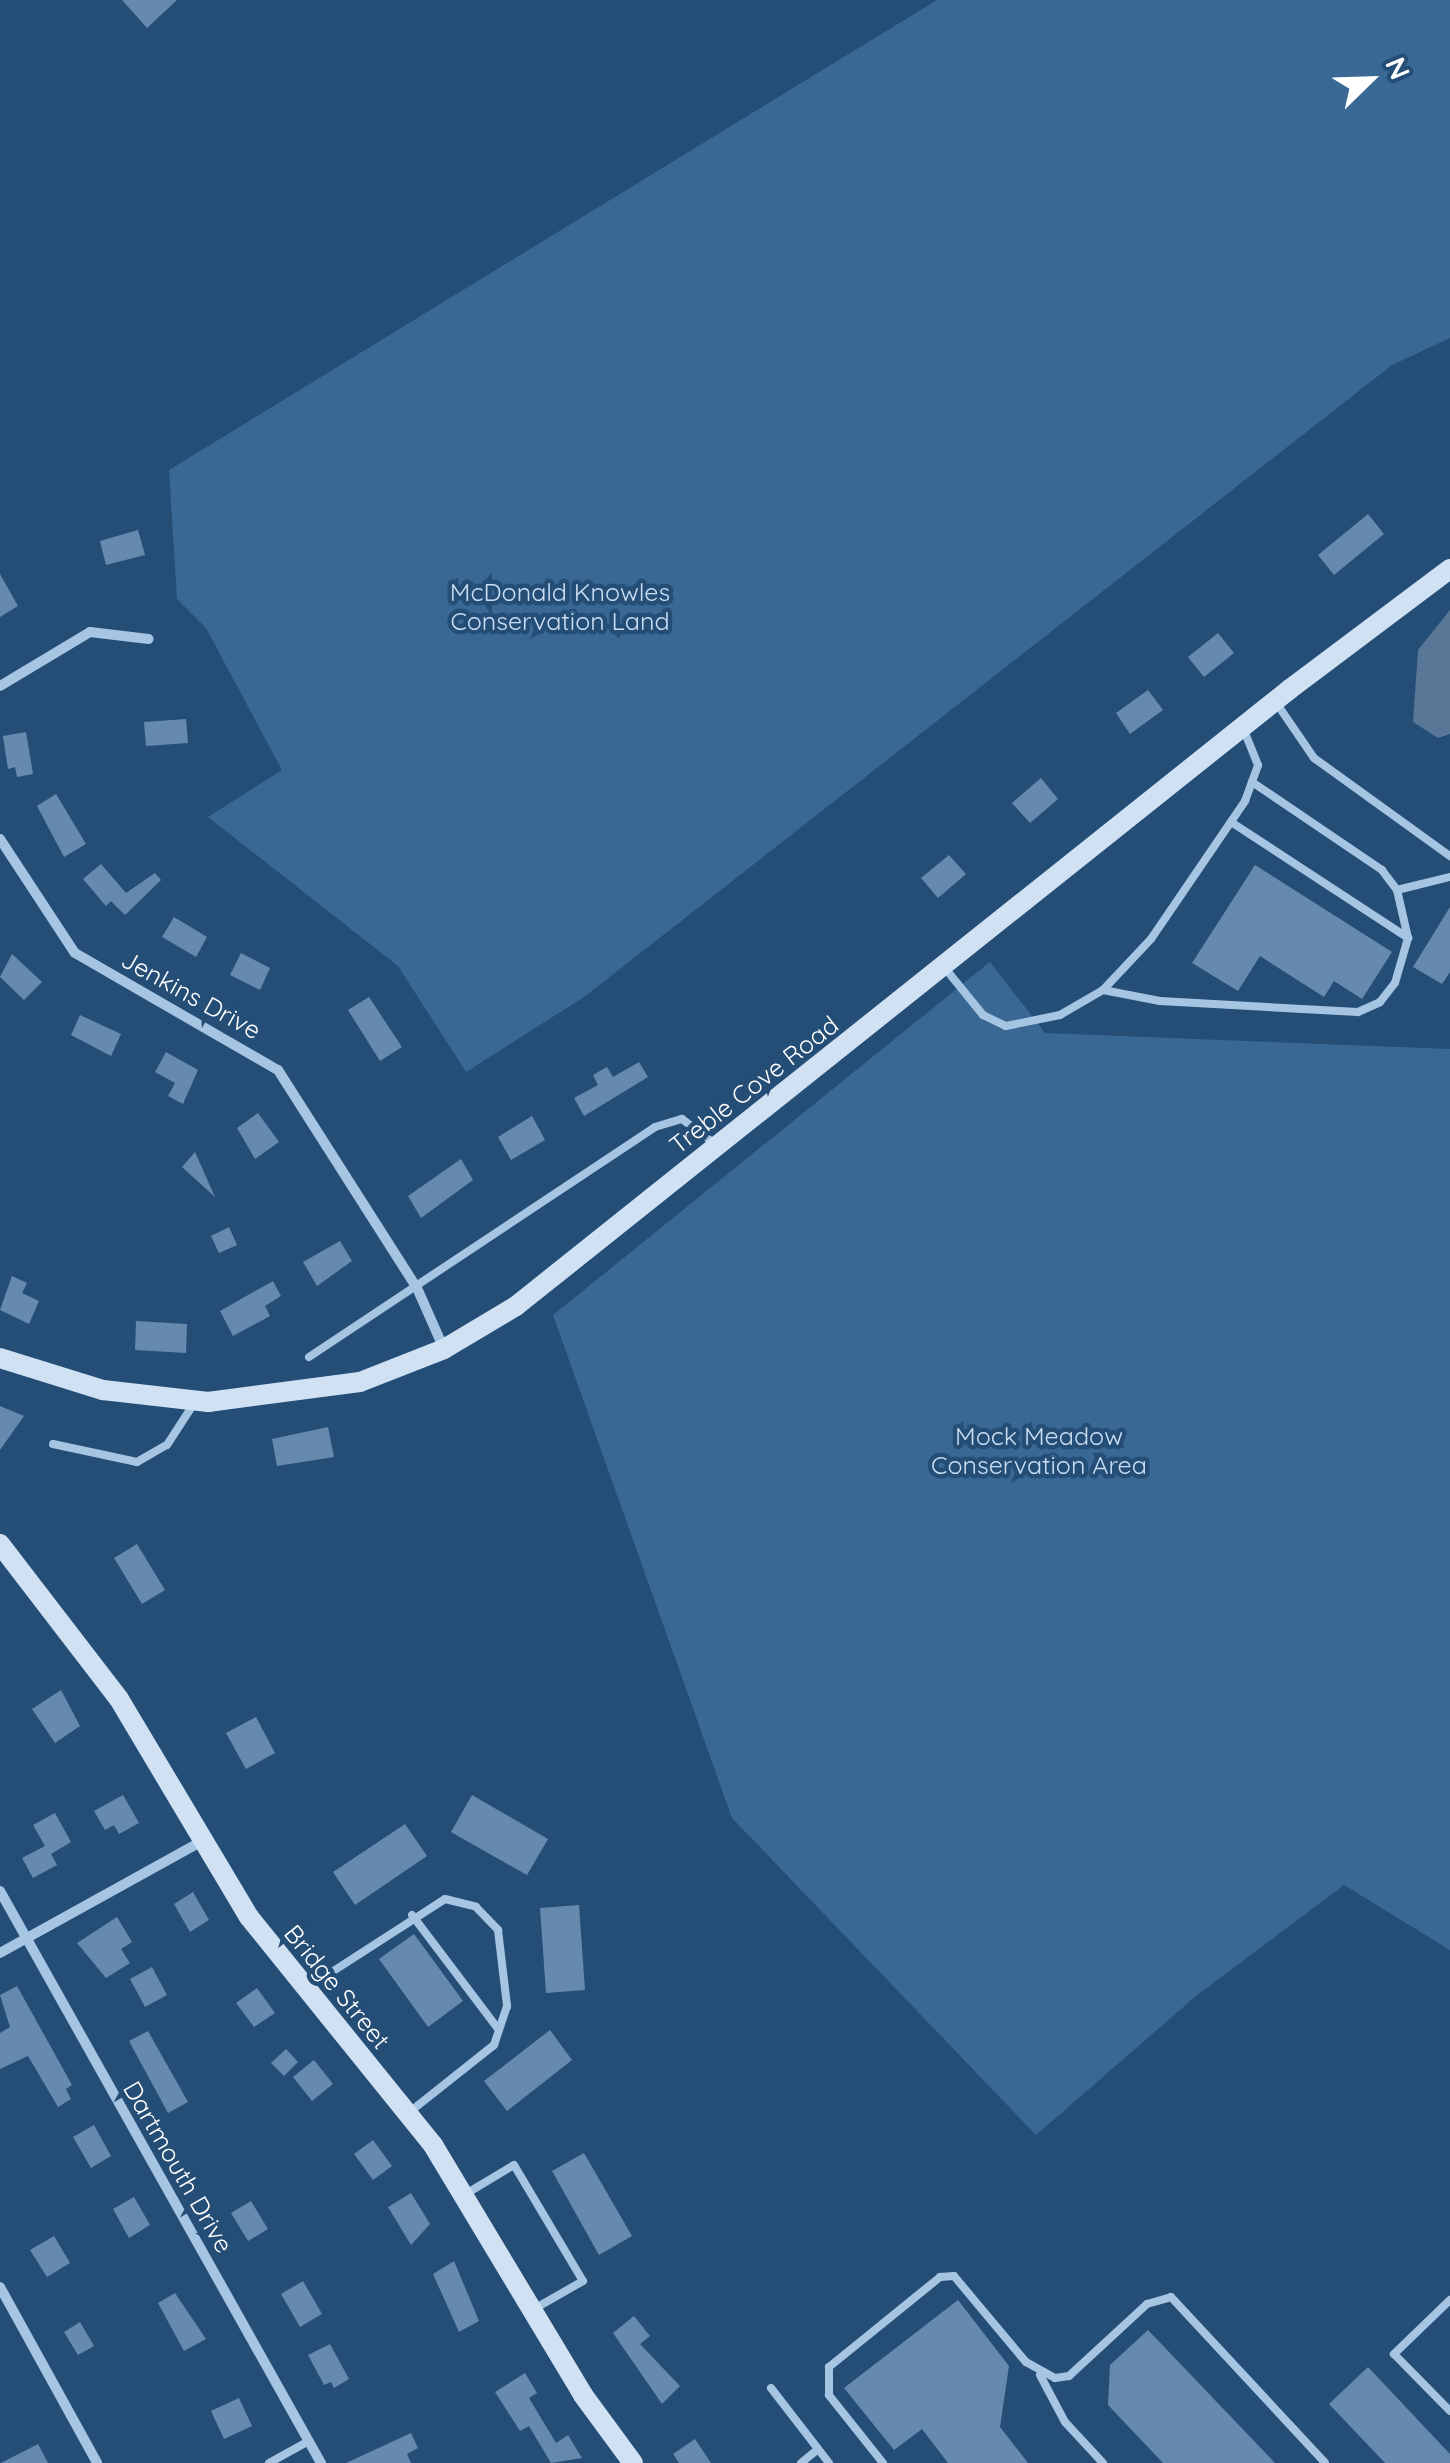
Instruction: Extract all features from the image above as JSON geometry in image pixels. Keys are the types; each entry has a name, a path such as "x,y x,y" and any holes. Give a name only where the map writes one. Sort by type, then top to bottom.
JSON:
{"main road":[{"name":"Treble Cove Road","path":"0,1358 102,1390 195,1401 298,1394 360,1382 444,1349 516,1306 1275,701 1450,569"},
{"name":"Bridge Street","path":"0,1544 119,1699 249,1917 408,2114 632,2463"}],"street":[{"path":"0,686 90,632 150,640"},
{"name":"Jenkins Drive","path":"0,838 75,953 278,1070 417,1288 444,1349"},
{"path":"0,1953 204,1840"},
{"name":"Dartmouth Drive","path":"0,1892 321,2463"},
{"path":"0,2287 96,2463"}],"lane":[{"path":"1275,701 1314,758 1450,856"},
{"path":"944,967 983,1015 1006,1026 1060,1015 1103,990 1151,939 1231,822 1258,764 1242,728"},
{"path":"1103,990 1160,1001 1358,1012 1380,1002 1394,983 1408,938 1398,890 1382,870 1252,782"},
{"path":"1231,822 1408,938"},
{"path":"1398,890 1450,878"},
{"path":"309,1357 655,1126 682,1119 718,1146"},
{"path":"54,1444 137,1462 167,1445 195,1401"},
{"path":"307,1988 412,1915 445,1899 476,1907 498,1930 507,2006 494,2045 408,2114"},
{"path":"412,1915 499,2030"},
{"path":"464,2196 514,2165 582,2281 534,2309"},
{"path":"883,2463 824,2382 829,2366 940,2277 968,2285 1040,2375 1066,2422 1103,2463"},
{"path":"1040,2375 1069,2376 1147,2304 1171,2297 1325,2463"},
{"path":"1450,2300 1394,2354 1450,2411"},
{"path":"771,2388 829,2463"},
{"path":"268,2463 309,2441"},
{"path":"801,2463 818,2449"}],"green space":[{"name":"McDonald Knowles Conservation Land","path":"937,0 1450,0 1450,338 1392,365 584,997 466,1072 398,966 208,817 282,770 206,628 177,599 169,470"},
{"name":"Mock Meadow Conservation Area","path":"990,962 1045,1033 1450,1049 1450,1950 1344,1885 1196,1996 1036,2135 732,1818 553,1315"}],"shaded area":[{"path":"1450,610 1450,734 1438,738 1413,722 1418,650"}],"building":[{"path":"122,0 177,0 147,28"},
{"path":"1368,514 1384,534 1334,575 1318,555"},
{"path":"138,530 145,555 106,565 100,541"},
{"path":"0,574 18,606 0,617"},
{"path":"1218,633 1234,653 1204,677 1188,657"},
{"path":"1148,690 1163,710 1130,734 1116,713"},
{"path":"186,719 188,743 146,746 144,722"},
{"path":"26,732 33,774 17,777 15,767 8,769 3,736"},
{"path":"1041,778 1058,799 1030,823 1012,803"},
{"path":"56,794 86,844 64,857 37,806"},
{"path":"949,855 966,874 938,898 921,878"},
{"path":"101,864 126,893 155,873 161,880 125,915 111,901 106,906 83,879"},
{"path":"1255,865 1392,952 1362,999 1334,981 1324,997 1260,956 1238,991 1192,963"},
{"path":"1450,907 1450,972 1442,984 1413,967"},
{"path":"174,917 207,937 196,957 162,937"},
{"path":"241,953 270,968 260,990 230,975"},
{"path":"12,954 42,982 24,1000 0,977"},
{"path":"369,997 402,1047 380,1061 348,1010"},
{"path":"80,1015 121,1034 111,1056 71,1035"},
{"path":"166,1052 198,1070 183,1104 168,1096 175,1083 155,1072"},
{"path":"639,1062 648,1077 584,1116 574,1098 598,1085 593,1075 607,1067 613,1077"},
{"path":"258,1113 279,1142 255,1159 237,1128"},
{"path":"532,1116 545,1140 511,1160 498,1137"},
{"path":"195,1152 215,1197 182,1167"},
{"path":"461,1159 473,1180 421,1218 408,1196"},
{"path":"229,1227 237,1245 219,1253 211,1236"},
{"path":"340,1241 352,1261 317,1286 303,1262"},
{"path":"12,1276 27,1283 22,1293 39,1301 29,1324 0,1310"},
{"path":"273,1281 281,1296 265,1306 270,1316 233,1336 220,1311"},
{"path":"136,1321 187,1324 186,1353 135,1350"},
{"path":"0,1406 24,1416 0,1450"},
{"path":"328,1427 334,1457 277,1466 272,1439"},
{"path":"137,1544 165,1590 142,1604 114,1558"},
{"path":"61,1690 80,1726 55,1743 32,1709"},
{"path":"256,1717 275,1753 246,1769 226,1733"},
{"path":"123,1795 139,1823 119,1834 114,1825 105,1830 94,1811"},
{"path":"472,1795 548,1839 527,1875 451,1832"},
{"path":"55,1813 71,1842 51,1854 57,1865 33,1878 22,1858 45,1846 33,1825"},
{"path":"405,1824 427,1856 355,1905 333,1872"},
{"path":"193,1892 209,1920 190,1932 174,1904"},
{"path":"579,1905 585,1990 546,1993 540,1908"},
{"path":"117,1917 132,1942 121,1949 130,1963 106,1978 77,1943"},
{"path":"414,1934 463,2001 428,2027 379,1959"},
{"path":"152,1967 167,1995 145,2007 130,1979"},
{"path":"17,1986 72,2085 66,2089 71,2099 58,2107 28,2056 0,2069 0,2033 10,2027 0,1995"},
{"path":"257,1988 275,2013 254,2027 236,2003"},
{"path":"550,2030 572,2060 507,2111 484,2081"},
{"path":"148,2031 188,2102 168,2113 129,2041"},
{"path":"286,2049 298,2062 284,2076 271,2063"},
{"path":"314,2060 333,2084 312,2101 293,2077"},
{"path":"94,2125 111,2156 91,2168 73,2137"},
{"path":"373,2140 392,2166 373,2180 354,2154"},
{"path":"584,2153 632,2236 599,2255 552,2171"},
{"path":"411,2193 430,2224 411,2245 388,2207"},
{"path":"134,2197 150,2225 129,2238 113,2209"},
{"path":"251,2201 268,2229 248,2241 231,2213"},
{"path":"54,2236 70,2263 47,2277 30,2250"},
{"path":"454,2261 479,2321 459,2332 433,2274"},
{"path":"303,2281 322,2314 300,2327 281,2294"},
{"path":"175,2293 206,2339 184,2351 158,2303"},
{"path":"958,2300 1009,2366 1000,2427 1028,2463 948,2463 922,2429 894,2450 844,2388"},
{"path":"634,2316 650,2336 640,2344 680,2386 662,2404 613,2333"},
{"path":"80,2322 94,2346 78,2355 64,2332"},
{"path":"1148,2330 1275,2463 1163,2463 1108,2405 1110,2365"},
{"path":"330,2344 349,2379 334,2388 331,2382 324,2385 308,2355"},
{"path":"1368,2367 1450,2454 1450,2463 1385,2463 1329,2404"},
{"path":"525,2373 537,2393 529,2398 556,2443 568,2435 582,2458 551,2463 529,2426 520,2431 495,2392"},
{"path":"239,2398 252,2426 224,2439 211,2411"},
{"path":"411,2433 418,2448 407,2454 411,2463 346,2463"},
{"path":"695,2439 711,2463 679,2463 673,2454"},
{"path":"38,2444 48,2463 1,2463"}]}
